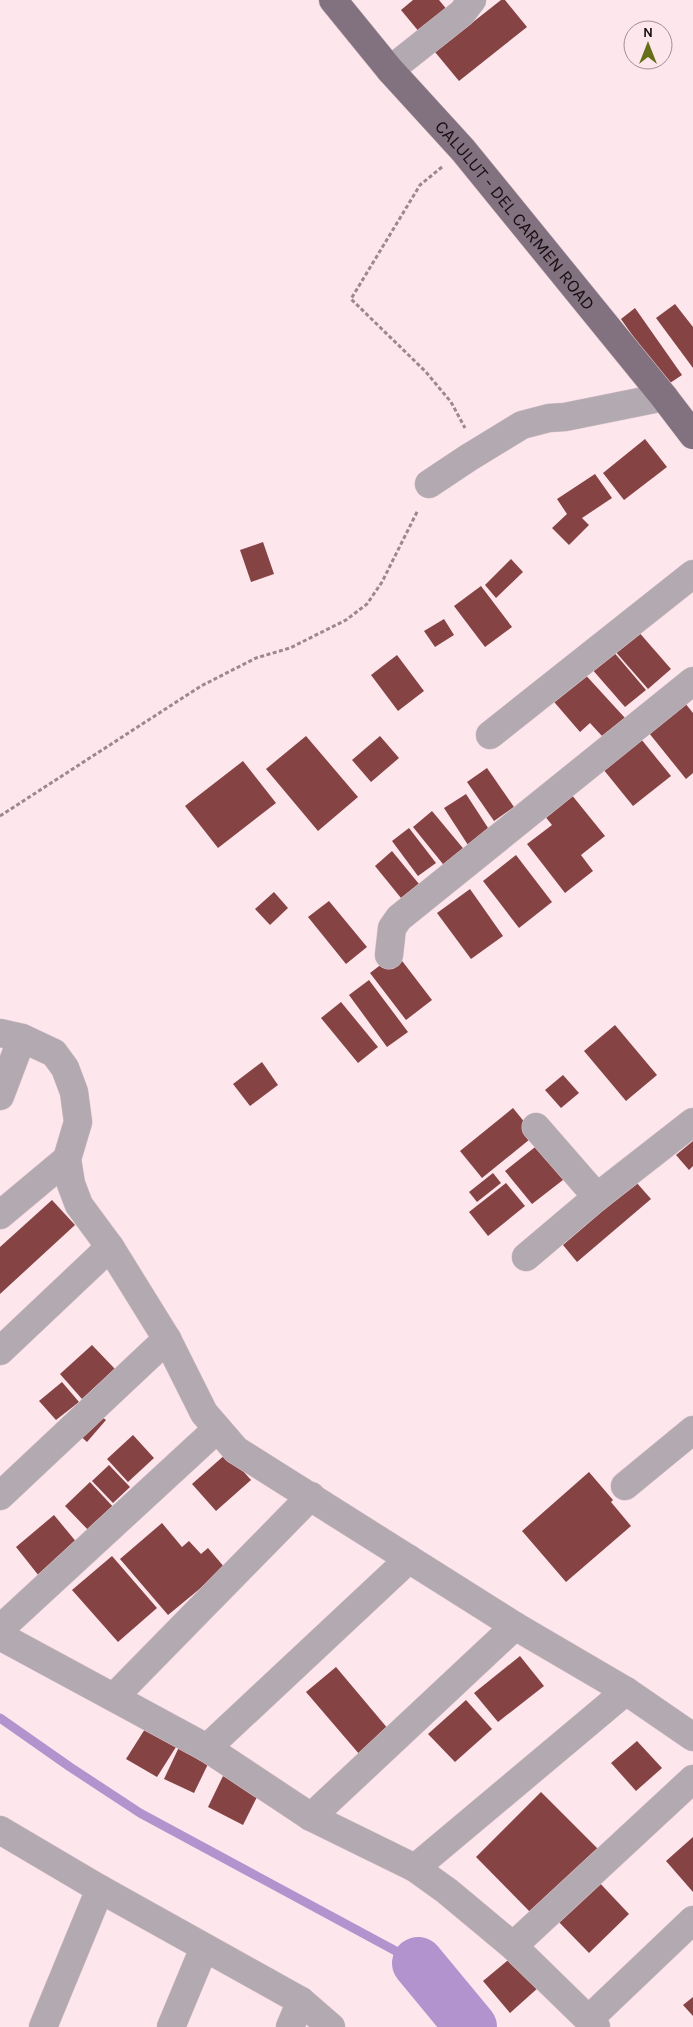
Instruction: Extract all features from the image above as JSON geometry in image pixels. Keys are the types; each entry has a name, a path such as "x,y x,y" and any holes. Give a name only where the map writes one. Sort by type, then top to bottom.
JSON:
{"main road":[{"name":"CALULUT - DEL CARMEN ROAD","path":"333,0 390,70 462,150 693,435"}],"street":[{"path":"390,70 462,13 472,0"},
{"path":"429,484 522,425 664,397"},
{"path":"490,736 693,574"},
{"path":"389,955 392,928 399,918 693,681"},
{"path":"0,1096 11,1036 54,1053 65,1068 74,1092 78,1122 67,1159 70,1184 78,1205 110,1247 167,1339 204,1413 236,1450 515,1626 626,1691 693,1737"},
{"path":"526,1257 597,1197 693,1122"},
{"path":"536,1127 597,1197"},
{"path":"0,1215 67,1159"},
{"path":"0,1351 110,1247"},
{"path":"0,1496 167,1339"},
{"path":"0,1629 217,1429"},
{"path":"625,1486 693,1430"},
{"path":"114,1697 311,1496"},
{"path":"207,1748 409,1559"},
{"path":"311,1817 515,1626"},
{"path":"0,1636 207,1748 311,1817 415,1868 513,1946 592,2024 693,1920"},
{"path":"415,1868 626,1691"},
{"path":"513,1946 693,1779"},
{"path":"2,1837 100,1889 301,2001 331,2027"},
{"path":"43,2027 100,1889"},
{"path":"171,2027 204,1948"},
{"path":"290,2027 301,2001"}],"path":[{"path":"420,185 351,299 426,372 451,402 466,431 468,458"},
{"path":"0,816 201,686 256,658 290,648 346,620 367,604 382,582 424,500 429,484"}],"building":[{"path":"413,0 439,0 453,17 425,39 401,10"},
{"path":"501,0 505,0 527,27 459,81 435,52"},
{"path":"675,304 693,327 693,368 656,318"},
{"path":"635,308 682,375 667,385 621,319"},
{"path":"645,439 667,467 624,500 603,473"},
{"path":"595,474 612,498 582,518 589,525 569,545 552,528 567,514 557,499"},
{"path":"263,542 274,574 251,582 240,550"},
{"path":"511,559 523,572 496,598 485,585"},
{"path":"481,586 512,627 485,647 454,606"},
{"path":"444,619 454,635 435,647 424,631"},
{"path":"637,630 671,669 648,689 614,650"},
{"path":"612,650 646,690 625,707 591,668"},
{"path":"397,655 424,691 398,711 371,675"},
{"path":"581,670 625,718 602,736 590,723 580,732 549,696"},
{"path":"685,703 693,713 693,773 686,779 649,733"},
{"path":"306,736 358,797 318,831 266,769"},
{"path":"380,736 399,758 371,782 352,760"},
{"path":"641,739 671,776 633,806 603,769"},
{"path":"243,761 276,803 218,848 185,806"},
{"path":"487,768 514,807 494,821 467,782"},
{"path":"466,794 492,834 470,848 444,808"},
{"path":"571,794 605,836 581,855 593,871 565,893 527,844 552,825 544,815"},
{"path":"432,811 467,853 447,869 413,827"},
{"path":"409,828 436,863 418,876 392,841"},
{"path":"392,851 419,884 401,898 375,866"},
{"path":"516,855 552,902 519,928 483,881"},
{"path":"470,889 503,936 471,959 437,913"},
{"path":"274,892 288,908 270,925 255,909"},
{"path":"329,901 367,947 346,964 308,917"},
{"path":"396,953 432,1000 406,1020 370,973"},
{"path":"369,980 408,1032 387,1047 349,995"},
{"path":"341,1002 378,1047 358,1063 321,1018"},
{"path":"615,1025 657,1075 626,1101 584,1051"},
{"path":"262,1062 278,1085 250,1106 233,1084"},
{"path":"563,1075 579,1093 561,1108 545,1090"},
{"path":"513,1108 535,1135 482,1178 460,1151"},
{"path":"544,1140 572,1173 532,1204 505,1171"},
{"path":"693,1141 693,1166 689,1170 676,1155"},
{"path":"493,1173 501,1183 477,1202 469,1192"},
{"path":"636,1182 651,1199 577,1262 563,1245"},
{"path":"506,1183 525,1206 488,1236 469,1212"},
{"path":"52,1200 75,1225 0,1294 0,1247"},
{"path":"92,1345 115,1369 82,1399 60,1374"},
{"path":"62,1382 79,1402 56,1420 39,1401"},
{"path":"95,1412 106,1420 87,1442 77,1433"},
{"path":"133,1435 154,1458 128,1482 107,1459"},
{"path":"227,1453 251,1480 216,1511 192,1484"},
{"path":"109,1465 130,1487 113,1503 92,1481"},
{"path":"589,1472 613,1500 611,1502 631,1526 566,1582 522,1531"},
{"path":"90,1482 116,1510 91,1533 65,1506"},
{"path":"54,1515 78,1544 39,1576 16,1547"},
{"path":"162,1523 182,1547 189,1541 201,1554 208,1548 225,1568 168,1615 120,1559"},
{"path":"112,1556 157,1608 118,1642 72,1590"},
{"path":"520,1656 544,1686 498,1722 474,1693"},
{"path":"336,1667 389,1730 360,1755 306,1692"},
{"path":"466,1700 492,1729 455,1762 428,1734"},
{"path":"145,1729 176,1747 157,1777 126,1759"},
{"path":"637,1741 662,1768 636,1791 611,1763"},
{"path":"179,1747 209,1762 194,1793 164,1779"},
{"path":"223,1776 259,1793 243,1825 208,1807"},
{"path":"541,1792 601,1852 535,1917 476,1857"},
{"path":"693,1837 693,1892 666,1861"},
{"path":"596,1879 629,1914 589,1953 555,1918"},
{"path":"513,1956 539,1987 510,2013 483,1981"},
{"path":"693,1997 693,2016 683,2005"}],"waterway":[{"path":"0,1718 140,1813 418,1963"},
{"path":"418,1963 471,2027"}]}
